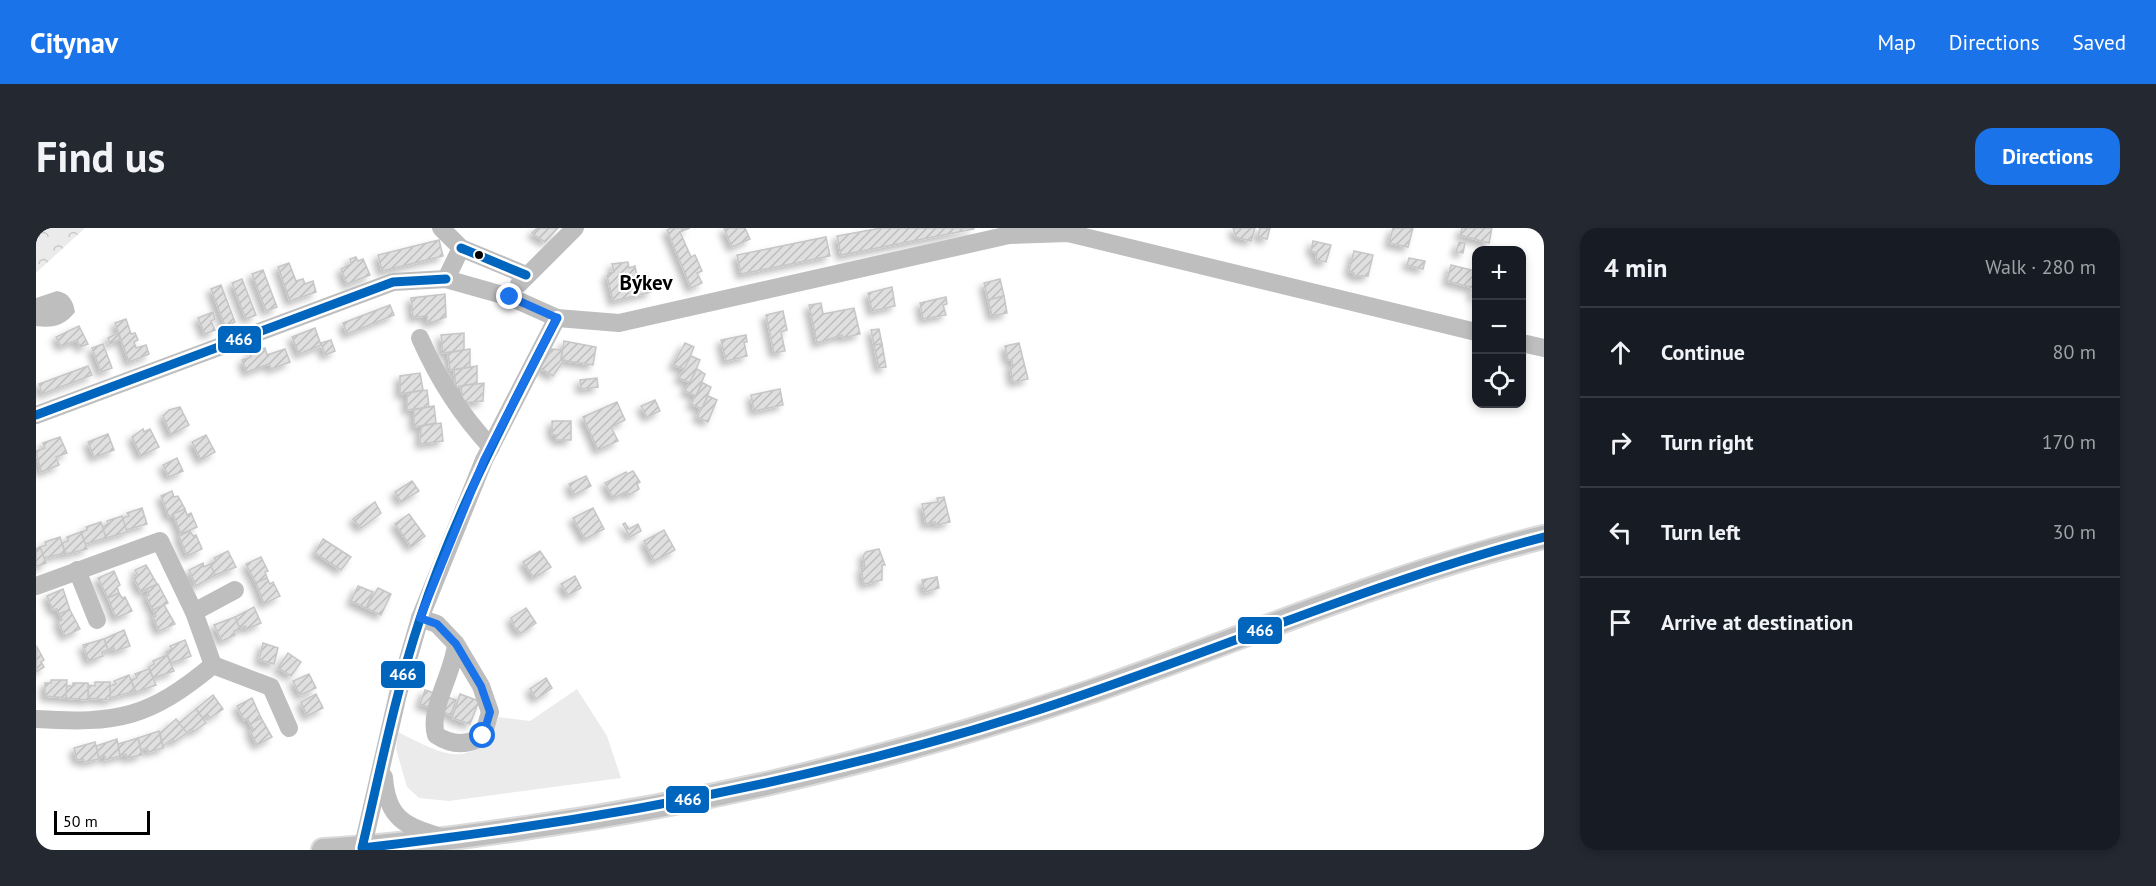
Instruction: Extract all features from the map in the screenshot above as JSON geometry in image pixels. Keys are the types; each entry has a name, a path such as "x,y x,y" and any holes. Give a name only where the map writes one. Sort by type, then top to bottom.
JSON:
{"main road":[{"path":"323,850 362,849 449,840 670,806 829,770 916,747 1094,690 1412,576 1544,537"}],"street":[{"path":"441,228 461,248 526,275"},
{"path":"510,297 526,275 575,228"},
{"path":"36,415 393,282 446,279 510,297 557,318 619,323 1009,235 1068,233 1472,332"},
{"path":"446,279 461,248"},
{"path":"362,849 382,761 420,618 490,447 557,318"},
{"path":"420,338 436,375 466,421 490,447"},
{"path":"1526,344 1544,348"},
{"path":"36,586 160,541 194,612 213,665 271,687 289,728"},
{"path":"77,570 97,620"},
{"path":"194,612 235,590"},
{"path":"420,618 437,624 456,644 481,686 490,712 483,736 472,743 447,742 436,735 432,724 455,659 456,644"},
{"path":"36,719 89,723 145,712 187,686 213,665"},
{"path":"382,761 385,798 405,825 449,840"}],"green space":[{"path":"36,228 85,228 36,273"},
{"path":"577,689 607,736 621,778 449,801 419,798 407,787 396,749 398,732 442,752 467,753 489,735 499,717 530,721"}],"shaded area":[{"path":"57,291 70,298 75,312 58,325 36,326 36,298"}],"building":[{"path":"537,228 558,228 545,242 532,233"},
{"path":"690,228 680,232 691,257 695,255 702,271 697,273 702,283 691,288 667,230"},
{"path":"724,228 745,228 750,239 732,247"},
{"path":"881,228 974,229 841,255 837,236"},
{"path":"1233,228 1255,228 1251,241 1236,237"},
{"path":"1260,228 1270,228 1267,239 1258,237"},
{"path":"1393,228 1413,228 1408,247 1389,243"},
{"path":"1462,228 1492,228 1489,243 1460,235"},
{"path":"826,237 830,256 741,274 737,255"},
{"path":"439,240 443,256 382,271 378,255"},
{"path":"1313,241 1331,245 1326,262 1316,260 1317,253 1311,251"},
{"path":"1459,242 1465,243 1463,253 1456,252"},
{"path":"1354,251 1373,255 1368,276 1354,276 1354,273 1349,271"},
{"path":"356,257 358,261 363,259 370,275 347,284 341,269 351,264 350,259"},
{"path":"1409,258 1425,261 1423,269 1407,265"},
{"path":"628,262 629,268 635,266 637,277 648,276 651,292 613,301 607,276 614,272 612,264"},
{"path":"289,263 296,281 303,279 305,284 313,281 316,292 290,301 278,267"},
{"path":"1451,265 1472,270 1472,287 1447,281"},
{"path":"263,270 277,307 266,311 252,274"},
{"path":"242,279 256,315 246,319 232,283"},
{"path":"1000,279 1004,296 988,300 984,283"},
{"path":"221,285 235,322 225,326 211,289"},
{"path":"892,287 895,306 872,311 868,293"},
{"path":"445,294 446,317 427,322 427,316 413,317 411,298"},
{"path":"1004,296 1007,313 992,316 988,300"},
{"path":"946,297 947,304 943,305 946,315 923,319 920,303"},
{"path":"821,303 823,314 854,308 860,334 842,338 842,335 817,343 809,305"},
{"path":"390,305 394,315 347,334 343,323"},
{"path":"783,311 787,330 781,332 785,351 774,353 766,315"},
{"path":"213,312 215,319 211,321 215,330 205,334 198,318"},
{"path":"126,319 131,334 135,333 138,340 134,342 136,348 146,345 149,354 129,362 115,323"},
{"path":"79,326 88,344 80,347 77,340 61,346 56,337"},
{"path":"315,328 321,345 299,354 292,337"},
{"path":"879,329 882,344 874,345 871,330"},
{"path":"118,333 120,339 110,344 108,338"},
{"path":"464,333 464,350 443,353 441,335"},
{"path":"746,335 747,342 744,342 747,356 726,361 721,340"},
{"path":"331,340 335,351 325,355 321,343"},
{"path":"564,341 596,347 593,365 561,360"},
{"path":"685,343 694,347 685,369 673,365"},
{"path":"1019,343 1028,379 1013,382 1010,367 1013,367 1012,360 1008,360 1005,346"},
{"path":"103,344 112,368 101,372 92,348"},
{"path":"882,344 886,367 879,368 874,345"},
{"path":"265,348 267,355 285,349 290,362 271,369 269,364 247,372 242,360 251,357 249,353"},
{"path":"470,349 470,367 450,370 448,353"},
{"path":"552,349 562,350 561,360 564,360 553,376 540,368"},
{"path":"691,356 700,360 690,383 679,378"},
{"path":"88,366 92,375 42,394 39,384"},
{"path":"477,366 477,383 456,387 454,370"},
{"path":"697,369 705,374 696,396 685,391"},
{"path":"420,373 423,390 400,394 400,376"},
{"path":"597,378 598,387 581,389 580,380"},
{"path":"484,383 483,401 463,403 461,386"},
{"path":"703,383 711,387 702,409 691,404"},
{"path":"780,389 783,405 754,411 751,395"},
{"path":"427,390 429,407 407,410 407,393"},
{"path":"708,396 717,400 708,422 697,417"},
{"path":"655,400 660,411 647,417 641,406"},
{"path":"617,402 625,420 611,427 618,441 598,450 583,417"},
{"path":"434,406 436,423 414,427 414,410"},
{"path":"180,407 189,425 171,435 163,416 169,410"},
{"path":"552,421 571,421 571,440 556,440 556,435 552,435"},
{"path":"441,423 443,441 420,444 421,426"},
{"path":"143,429 144,432 150,429 159,447 141,456 132,437"},
{"path":"108,434 114,450 94,457 88,442"},
{"path":"206,435 215,452 201,460 192,442"},
{"path":"60,437 67,453 56,457 59,465 41,472 36,451 45,448 43,443"},
{"path":"177,458 183,471 169,477 163,465"},
{"path":"633,471 640,482 637,484 639,489 629,495 627,491 616,497 612,496 605,483 626,472 627,474"},
{"path":"586,476 591,486 574,495 569,484"},
{"path":"412,481 419,491 401,502 395,492"},
{"path":"172,491 174,497 178,496 185,509 169,517 161,496"},
{"path":"944,497 950,522 936,525 935,522 926,524 922,504 938,502 937,498"},
{"path":"375,502 381,513 361,528 353,519"},
{"path":"142,508 147,524 126,530 122,518 129,516 127,513"},
{"path":"593,508 604,529 585,539 573,518"},
{"path":"185,509 187,515 191,513 197,527 181,534 173,514"},
{"path":"409,514 425,536 411,547 395,524"},
{"path":"122,516 127,532 106,538 102,527 108,524 107,521"},
{"path":"101,522 106,538 85,544 81,532 87,530 86,527"},
{"path":"625,523 629,529 638,524 641,531 630,537 623,524"},
{"path":"664,530 675,550 654,561 644,541"},
{"path":"190,531 193,536 196,535 202,549 187,556 179,536"},
{"path":"81,532 87,549 66,554 62,543 68,541 67,537"},
{"path":"60,537 65,553 44,558 40,547 46,545 45,542"},
{"path":"323,539 351,557 341,570 315,553"},
{"path":"40,547 46,563 38,566 36,565 36,549"},
{"path":"879,549 885,565 882,565 882,580 864,584 861,569 865,568 863,556 866,552"},
{"path":"228,551 236,567 215,575 210,564 216,561 214,558"},
{"path":"540,551 551,567 534,578 523,562"},
{"path":"261,557 268,571 265,572 267,578 256,583 246,564"},
{"path":"203,563 204,567 210,564 215,575 196,586 189,570"},
{"path":"146,565 157,584 141,592 134,578 138,576 135,570"},
{"path":"114,571 120,585 117,587 119,593 108,598 98,578"},
{"path":"575,576 581,588 568,595 561,584"},
{"path":"937,577 939,588 925,592 922,580"},
{"path":"267,578 270,584 273,582 280,596 264,604 256,583"},
{"path":"158,584 168,603 153,610 146,596 149,595 147,589"},
{"path":"358,586 373,592 366,608 351,601"},
{"path":"378,588 391,594 381,615 366,608"},
{"path":"63,589 70,610 59,614 57,609 53,610 47,596"},
{"path":"119,593 122,598 125,597 132,611 116,618 108,598"},
{"path":"164,605 175,624 159,631 153,617 156,616 153,610"},
{"path":"254,607 261,623 247,629 245,626 240,629 235,617"},
{"path":"526,608 536,623 521,633 515,628 511,618"},
{"path":"70,610 80,629 65,636 58,622 62,620 59,614"},
{"path":"235,617 240,629 234,631 235,635 222,641 214,625"},
{"path":"124,630 130,646 115,651 114,648 108,650 104,639"},
{"path":"104,639 108,650 102,652 103,656 89,661 83,645"},
{"path":"185,640 191,656 171,663 166,652 172,649 170,646"},
{"path":"263,643 278,648 274,664 259,660"},
{"path":"37,647 44,660 41,662 44,667 36,672"},
{"path":"288,653 301,662 291,676 278,668"},
{"path":"167,655 174,671 153,678 149,667 154,664 153,661"},
{"path":"149,669 156,685 136,692 131,680 137,678 135,674"},
{"path":"309,674 316,688 300,695 293,681"},
{"path":"129,675 135,691 110,698 110,686 116,684 114,681"},
{"path":"546,678 552,688 536,699 530,689"},
{"path":"51,680 67,680 66,698 45,696 45,683 51,683"},
{"path":"95,682 110,682 110,700 88,698 88,685 95,686"},
{"path":"73,683 88,683 88,700 66,698 67,686 73,686"},
{"path":"425,690 456,700 451,715 420,704"},
{"path":"316,694 323,708 307,716 301,702"},
{"path":"460,694 479,701 470,724 452,718"},
{"path":"213,695 223,709 210,718 208,715 203,719 196,709"},
{"path":"252,698 261,718 250,724 247,718 244,720 237,706"},
{"path":"196,709 206,723 193,732 191,729 186,733 179,723"},
{"path":"261,718 272,737 257,745 250,731 253,729 250,724"},
{"path":"176,719 187,733 174,742 172,739 163,746 160,733"},
{"path":"159,731 163,748 148,752 147,748 141,750 138,738"},
{"path":"138,738 142,755 127,758 126,754 120,756 118,744"},
{"path":"117,739 120,756 105,760 105,756 98,757 96,746"},
{"path":"95,742 99,759 84,762 83,759 77,760 74,748"}],"transit line":[{"name":"466","path":"461,248 526,275"},
{"name":"466","path":"36,415 393,282 446,279"},
{"name":"466","path":"557,318 482,466 434,580 403,676 362,848 614,813 697,798 862,761 1025,714 1155,670 1413,576 1544,537"}],"district":[{"name":"Býkev","path":"646,283"}],"route":[{"path":"483,736 490,712 481,686 456,644 437,624 420,618 484,460 557,318 510,297"}]}
